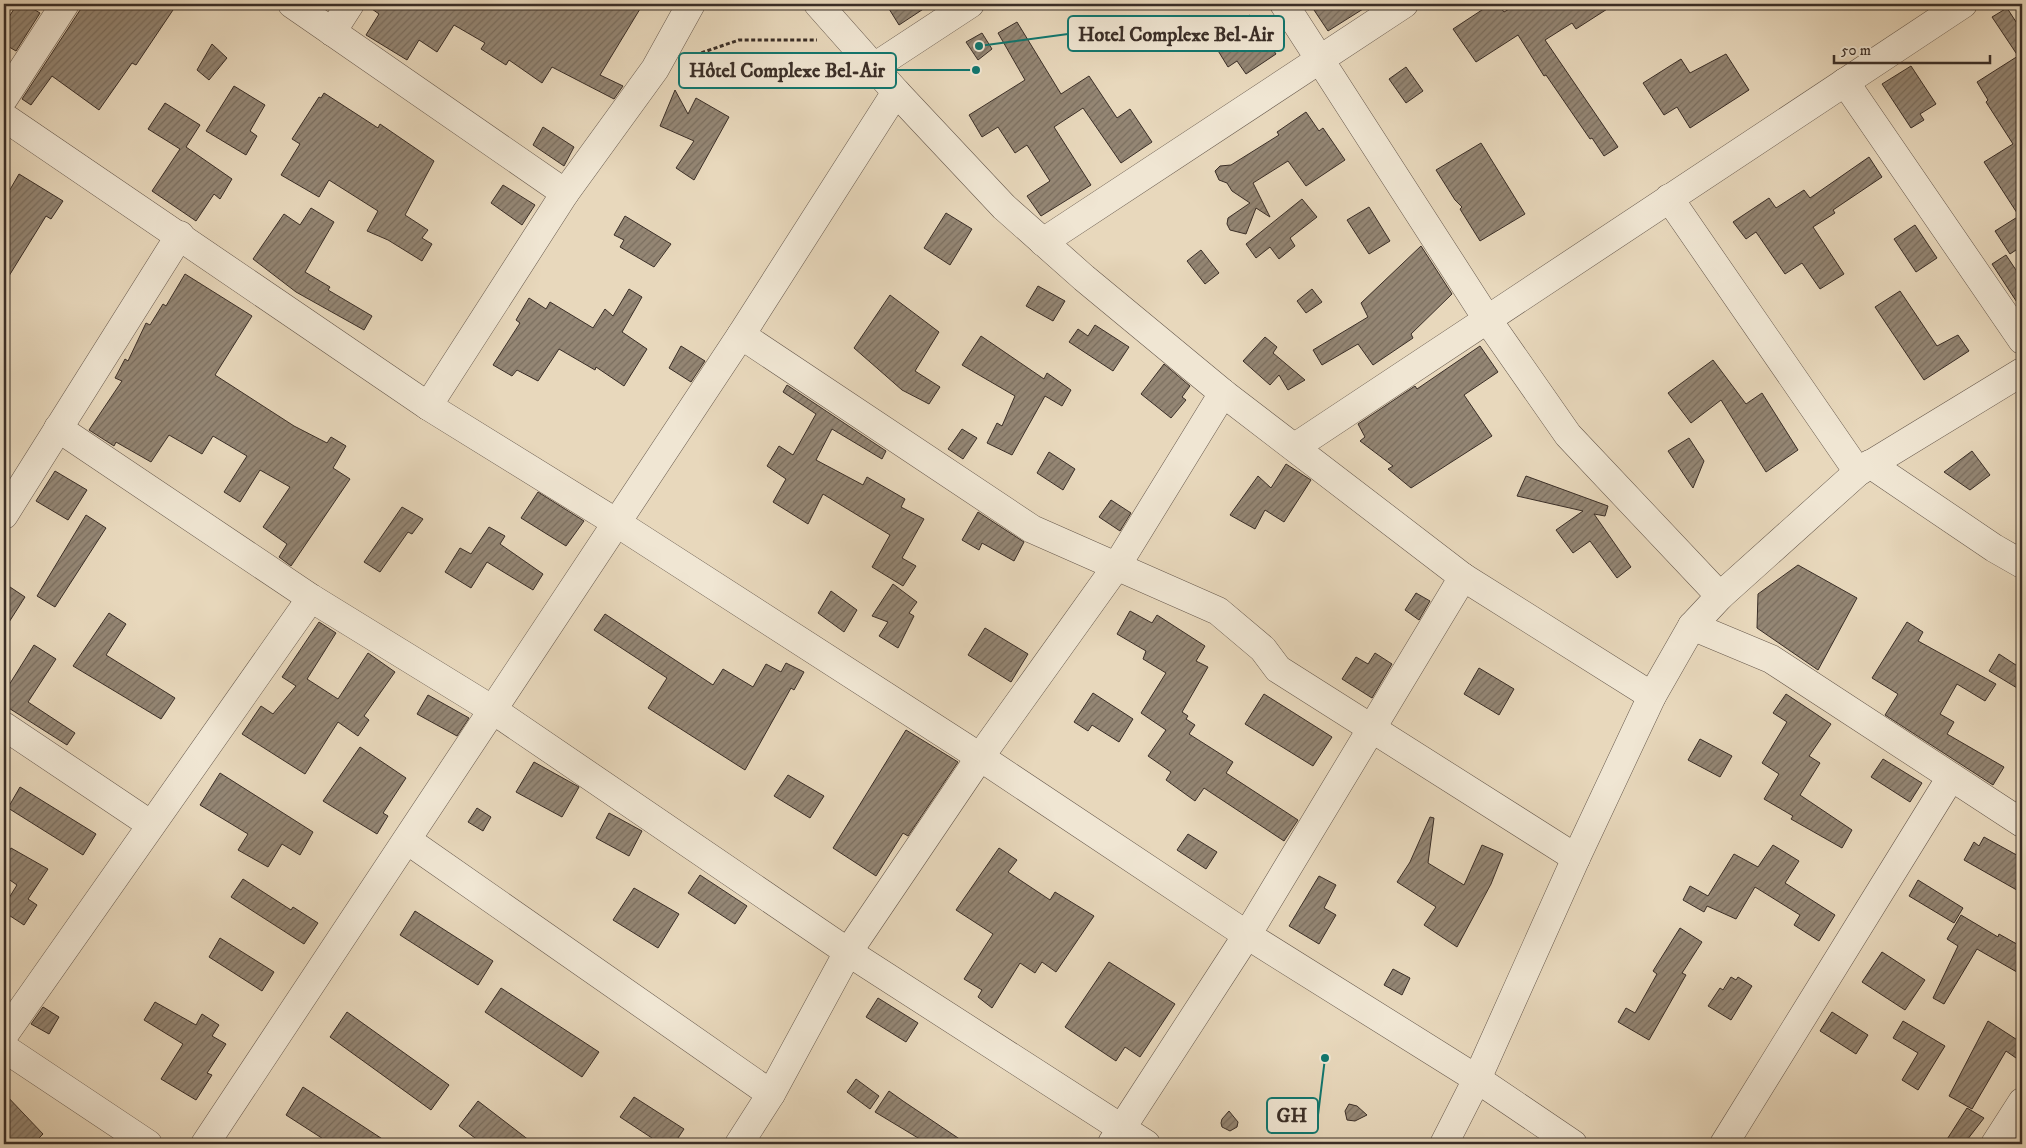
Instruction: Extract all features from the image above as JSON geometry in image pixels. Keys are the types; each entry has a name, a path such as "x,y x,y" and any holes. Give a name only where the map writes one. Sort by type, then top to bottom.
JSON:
{"street":[{"path":"4,98 65,4"},
{"path":"292,4 565,193"},
{"path":"332,32 350,4"},
{"path":"428,406 565,193 655,69 691,4"},
{"path":"818,4 896,92 1004,207 1223,393 1464,577 1652,696"},
{"path":"874,67 970,4"},
{"path":"1284,4 1487,319 1568,435 1720,596"},
{"path":"1043,242 1404,4"},
{"path":"1294,447 1963,4"},
{"path":"1845,82 2022,340"},
{"path":"205,1144 741,335 896,92"},
{"path":"4,117 428,406 617,523 980,757 1247,935 1476,1079 1573,1144"},
{"path":"1669,198 1864,468 2022,564"},
{"path":"4,515 180,236"},
{"path":"741,335 1032,529 1218,612 1264,649 1278,669 1576,858"},
{"path":"1444,1144 1476,1079 1652,696 1692,626 1720,596 1864,468 2022,372"},
{"path":"739,1144 772,1094 848,952 980,757 1116,567 1223,393"},
{"path":"58,428 311,598 493,710 1117,1137 1146,1144"},
{"path":"1117,1137 1247,935 1464,577"},
{"path":"4,1035 150,824 311,598"},
{"path":"1692,626 1771,659 2022,823"},
{"path":"4,726 150,824"},
{"path":"1724,1144 1951,777"},
{"path":"407,840 772,1094"},
{"path":"4,1048 148,1144"},
{"path":"1995,1144 2022,1102"}],"path":[{"path":"655,69 740,40 850,39"}],"building":[{"path":"17,4 25,4 40,13 16,51 4,44 4,25"},
{"path":"84,4 177,4 136,65 132,63 99,110 52,76 31,105 22,99"},
{"path":"365,4 643,4 600,75 623,86 614,99 552,67 542,83 509,60 506,65 481,49 485,43 454,25 437,52 419,40 407,60 366,35 379,14"},
{"path":"886,4 931,4 899,25"},
{"path":"1310,4 1371,4 1328,31"},
{"path":"1491,4 1498,4 1504,12 1518,4 1615,4 1576,29 1572,23 1545,40 1618,147 1604,156 1546,75 1544,76 1518,35 1476,62 1453,29"},
{"path":"2007,8 2022,31 2022,246 2010,254 1995,231 2019,216 1984,162 2013,144 1986,102 1988,100 1977,82 2018,56 1992,17"},
{"path":"1250,15 1276,54 1246,74 1237,61 1228,67 1217,49 1226,43 1220,34"},
{"path":"1017,22 1061,94 1089,76 1117,118 1130,109 1152,142 1121,163 1083,108 1054,127 1091,185 1041,216 1027,196 1050,181 1027,145 1015,153 998,127 982,137 969,115 1025,80 998,33"},
{"path":"982,33 992,49 978,60 966,42"},
{"path":"212,44 227,58 209,80 197,70"},
{"path":"1726,54 1749,90 1690,128 1677,107 1664,115 1643,83 1681,59 1690,73"},
{"path":"1911,66 1936,104 1920,114 1924,120 1911,128 1882,84"},
{"path":"1406,67 1423,91 1406,103 1389,79"},
{"path":"234,86 265,105 250,131 257,136 246,155 206,131"},
{"path":"675,90 688,114 696,98 729,117 694,180 676,168 694,141 660,126"},
{"path":"324,93 378,128 380,124 434,161 405,215 428,230 422,238 432,244 422,261 388,240 367,231 378,211 329,180 319,197 281,175 300,144 292,139 319,97 321,98"},
{"path":"165,103 200,125 186,147 232,179 220,199 214,194 196,221 152,191 180,149 148,129"},
{"path":"1306,112 1319,131 1323,128 1345,160 1306,186 1288,161 1253,183 1270,217 1256,208 1246,234 1230,230 1227,224 1228,218 1250,203 1232,191 1227,183 1219,180 1215,171 1220,166 1231,165 1279,135 1277,132"},
{"path":"543,127 574,147 564,166 533,145"},
{"path":"1481,143 1525,214 1480,241 1460,209 1462,207 1455,200 1436,170"},
{"path":"1869,157 1882,177 1833,210 1835,213 1813,227 1844,274 1820,289 1802,263 1785,274 1756,232 1746,239 1733,222 1769,198 1776,208 1804,190 1810,198"},
{"path":"19,174 63,201 51,219 46,216 4,284 4,200"},
{"path":"503,185 535,205 522,225 491,203"},
{"path":"1302,199 1317,217 1290,238 1295,246 1279,259 1270,247 1256,258 1246,244"},
{"path":"1369,207 1390,241 1369,254 1347,220"},
{"path":"311,208 334,222 305,272 330,287 328,290 372,316 364,330 296,292 253,259 284,214 300,225"},
{"path":"946,213 972,229 950,265 924,248"},
{"path":"625,216 671,244 654,267 620,247 624,240 614,235"},
{"path":"1915,225 1937,258 1916,272 1894,239"},
{"path":"1421,246 1452,294 1411,334 1413,338 1373,365 1358,344 1322,365 1313,350 1368,317 1361,303"},
{"path":"1201,250 1219,273 1205,284 1187,261"},
{"path":"2006,255 2022,279 2022,310 1992,264"},
{"path":"185,274 252,316 215,375 294,426 327,443 331,437 346,446 333,468 350,479 291,566 279,557 287,544 263,527 290,487 260,470 240,502 224,492 247,456 213,436 202,454 169,435 151,462 116,442 114,446 89,430 122,381 115,378 125,359 128,361 146,323 150,325 163,304 166,306"},
{"path":"1038,286 1065,301 1053,321 1026,306"},
{"path":"629,289 642,297 622,332 647,349 624,386 596,367 595,370 559,349 538,381 517,370 512,376 493,365 520,323 516,320 529,298 546,309 550,302 593,328 605,309 613,316"},
{"path":"1312,289 1322,302 1306,313 1297,301"},
{"path":"1900,291 1937,346 1958,335 1969,351 1924,380 1875,307"},
{"path":"890,295 939,332 915,371 940,387 929,404 902,390 854,348"},
{"path":"1095,325 1129,347 1113,371 1069,342 1078,329 1088,336"},
{"path":"981,336 1044,379 1047,373 1071,390 1062,406 1045,396 1012,455 987,443 997,423 1002,426 1015,396 962,365"},
{"path":"1265,337 1277,347 1273,353 1305,380 1288,390 1279,375 1270,385 1243,361"},
{"path":"681,346 705,361 691,382 669,368"},
{"path":"1480,346 1498,372 1464,395 1492,436 1411,488 1388,469 1393,466 1360,441 1365,437 1358,424 1415,386 1417,389"},
{"path":"1713,360 1746,404 1762,393 1798,450 1766,472 1721,400 1691,423 1668,393"},
{"path":"1164,364 1190,386 1182,397 1186,400 1171,418 1141,394"},
{"path":"787,385 886,451 882,459 832,429 816,460 863,485 867,477 905,499 901,507 924,519 902,558 916,566 903,586 872,567 890,535 823,494 808,524 773,502 786,479 767,466 779,446 793,455 816,414 783,392"},
{"path":"962,429 977,438 963,459 948,449"},
{"path":"1689,438 1704,461 1693,488 1668,451"},
{"path":"1972,451 1990,475 1970,490 1944,472"},
{"path":"1049,452 1075,469 1063,490 1037,473"},
{"path":"1286,464 1311,480 1284,522 1265,510 1255,529 1230,515 1258,476 1271,488"},
{"path":"55,471 87,490 68,520 36,501"},
{"path":"1526,476 1608,506 1605,516 1594,514 1631,567 1617,578 1590,541 1573,553 1556,530 1583,511 1517,496"},
{"path":"538,492 584,521 566,546 521,518"},
{"path":"1111,500 1131,513 1120,531 1099,517"},
{"path":"402,507 423,519 412,534 408,532 380,572 364,562"},
{"path":"978,512 1024,542 1014,561 982,543 979,550 962,540"},
{"path":"86,515 106,528 55,607 37,596"},
{"path":"489,527 505,536 500,544 543,574 533,590 487,562 471,588 445,572 460,548 471,554"},
{"path":"1798,565 1857,598 1818,670 1757,628 1758,594"},
{"path":"4,583 25,597 4,630"},
{"path":"893,584 917,602 909,613 914,616 898,648 879,636 888,622 872,616"},
{"path":"831,591 857,610 844,632 818,613"},
{"path":"1416,593 1430,601 1419,620 1405,610"},
{"path":"1130,611 1152,623 1157,615 1205,646 1196,661 1208,667 1182,712 1188,716 1186,719 1195,725 1189,734 1233,762 1226,773 1298,820 1284,841 1204,788 1195,801 1166,780 1171,772 1148,756 1166,730 1141,713 1166,673 1143,659 1146,651 1117,634"},
{"path":"109,613 126,624 106,655 175,698 161,719 73,666"},
{"path":"605,614 713,685 723,669 753,687 766,664 781,672 786,663 804,672 794,690 791,688 745,770 648,708 667,678 594,630"},
{"path":"319,622 336,633 307,679 338,699 368,653 395,672 364,716 369,720 358,736 338,722 305,774 242,734 261,706 273,714 296,686 282,677"},
{"path":"1907,622 1923,632 1918,641 1996,684 1985,701 1957,684 1940,714 1954,722 1947,734 2004,767 1993,785 1885,715 1898,694 1872,678"},
{"path":"985,628 1028,654 1011,682 968,655"},
{"path":"34,645 56,659 28,702 75,733 67,745 4,705 4,693"},
{"path":"1375,653 1392,664 1372,698 1342,679 1356,657 1368,664"},
{"path":"1999,654 2022,669 2022,691 1989,671"},
{"path":"1479,668 1514,689 1499,715 1464,694"},
{"path":"1093,693 1133,719 1119,742 1092,725 1088,731 1074,722"},
{"path":"1264,694 1332,737 1313,766 1245,724"},
{"path":"1786,694 1831,724 1809,756 1820,763 1800,795 1852,830 1842,848 1791,819 1793,816 1764,799 1779,774 1762,763 1787,722 1773,713"},
{"path":"428,695 469,718 457,736 417,714"},
{"path":"906,730 958,762 908,836 903,833 876,876 833,848"},
{"path":"1700,739 1732,756 1720,777 1688,760"},
{"path":"360,747 406,778 383,813 388,816 377,834 323,801"},
{"path":"1883,759 1922,783 1910,802 1871,777"},
{"path":"534,762 579,787 562,817 516,792"},
{"path":"220,773 313,832 300,855 282,844 268,867 238,850 248,834 200,805"},
{"path":"788,775 824,796 810,818 774,796"},
{"path":"20,787 96,834 83,855 8,808"},
{"path":"477,808 491,817 483,831 468,822"},
{"path":"609,813 642,831 629,856 596,838"},
{"path":"1430,817 1434,818 1428,863 1464,885 1482,845 1503,854 1491,884 1457,947 1424,925 1436,907 1397,882 1410,862"},
{"path":"1188,834 1217,852 1206,869 1177,850"},
{"path":"1984,837 2022,858 2022,893 1964,860 1974,842 1979,846"},
{"path":"1773,845 1799,861 1785,883 1835,915 1819,941 1794,925 1800,915 1755,887 1736,919 1707,906 1704,912 1683,900 1690,886 1708,896 1734,854 1758,867"},
{"path":"11,848 48,869 28,899 37,905 24,925 4,912 4,906 17,885 4,876 4,860"},
{"path":"999,848 1017,860 1008,872 1050,900 1055,892 1094,916 1056,972 1042,962 1035,973 1020,963 992,1008 978,997 982,990 964,979 993,934 956,910"},
{"path":"700,875 747,906 735,924 688,893"},
{"path":"1319,876 1336,885 1324,908 1336,915 1319,944 1289,926"},
{"path":"243,879 291,910 293,907 318,923 304,944 231,897"},
{"path":"1918,880 1963,908 1954,923 1909,896"},
{"path":"634,888 679,914 658,948 613,920"},
{"path":"415,911 493,961 478,985 400,935"},
{"path":"1961,915 1998,937 1999,934 2022,947 2022,975 1977,949 1944,1004 1933,998 1958,946 1947,939"},
{"path":"1680,928 1702,942 1682,973 1686,975 1649,1040 1618,1022 1626,1008 1635,1013 1657,974 1653,971"},
{"path":"220,938 274,972 262,991 209,957"},
{"path":"1882,952 1925,980 1905,1010 1862,982"},
{"path":"1109,962 1175,1004 1140,1057 1125,1047 1116,1061 1065,1027"},
{"path":"1393,969 1410,978 1402,995 1384,985"},
{"path":"1731,977 1736,980 1738,977 1752,986 1731,1020 1708,1006 1720,988 1723,990"},
{"path":"501,988 599,1052 582,1077 485,1012"},
{"path":"878,998 918,1023 906,1042 866,1017"},
{"path":"155,1002 196,1025 202,1014 219,1025 212,1036 226,1044 207,1073 212,1075 196,1100 161,1079 183,1044 144,1020"},
{"path":"43,1007 59,1017 49,1034 31,1024"},
{"path":"347,1012 449,1085 431,1110 330,1037"},
{"path":"1832,1012 1868,1035 1856,1054 1820,1031"},
{"path":"1903,1021 1945,1046 1918,1090 1902,1080 1918,1053 1893,1038"},
{"path":"1988,1021 2022,1043 2022,1049 2016,1058 2006,1051 1972,1109 1949,1096"},
{"path":"856,1079 879,1096 870,1109 847,1092"},
{"path":"303,1087 390,1144 331,1144 286,1115"},
{"path":"889,1091 967,1144 928,1144 875,1112"},
{"path":"4,1093 43,1134 33,1144 10,1144 4,1138"},
{"path":"634,1097 684,1129 674,1144 661,1144 620,1117"},
{"path":"478,1101 534,1144 483,1144 459,1126"},
{"path":"1349,1104 1357,1106 1367,1115 1355,1121 1347,1120 1345,1111"},
{"path":"1967,1108 1984,1118 1964,1144 1944,1144"},
{"path":"1229,1111 1238,1122 1237,1127 1230,1131 1222,1127 1221,1123"}],"place":[{"name":"Hotel Complexe Bel-Air","path":"979,46"},
{"name":"Hôtel Complexe Bel-Air","path":"976,70"},
{"name":"GH","path":"1325,1058"}]}
